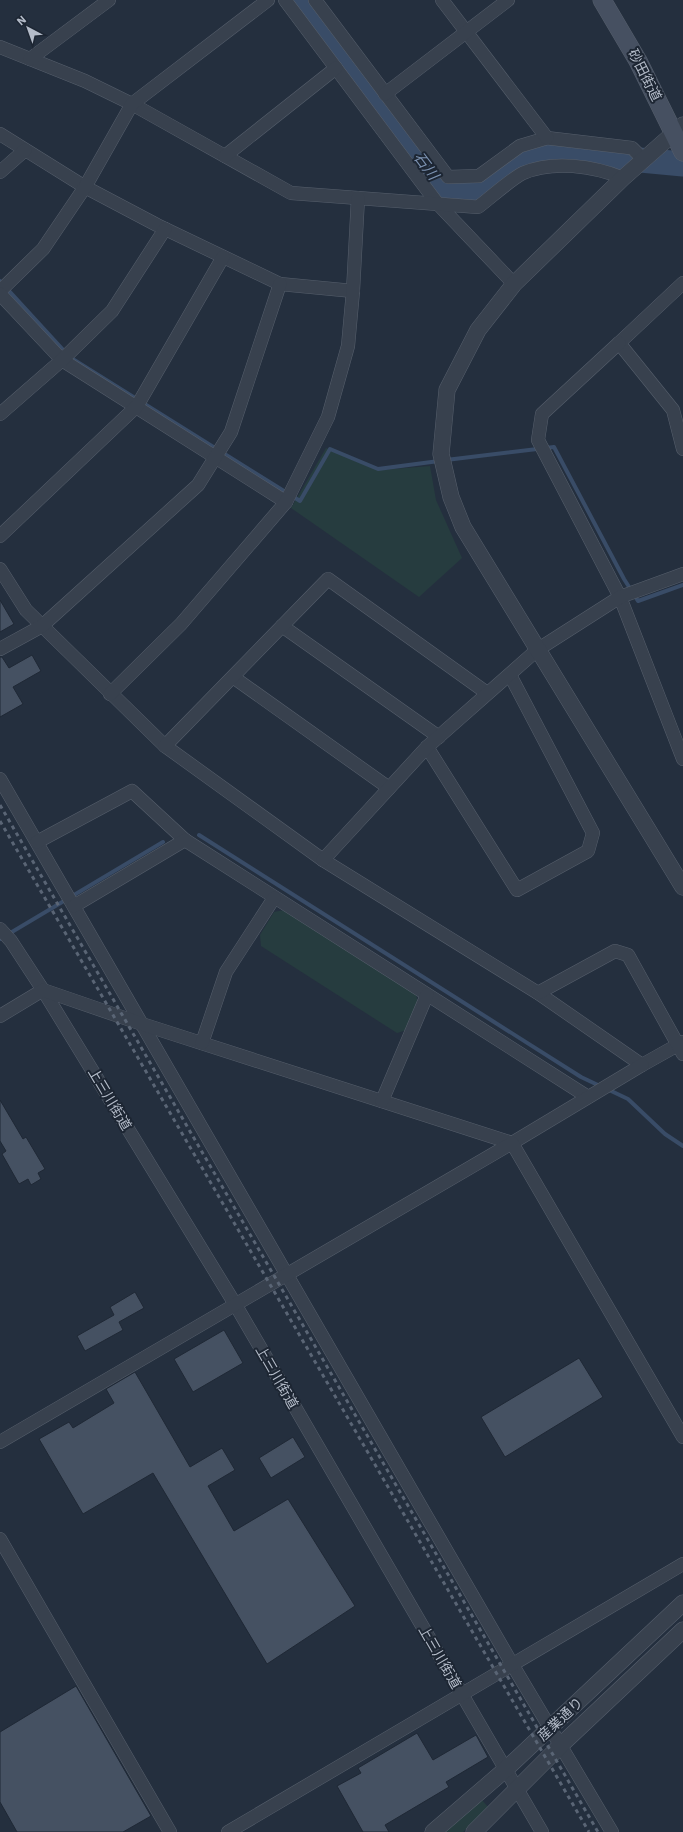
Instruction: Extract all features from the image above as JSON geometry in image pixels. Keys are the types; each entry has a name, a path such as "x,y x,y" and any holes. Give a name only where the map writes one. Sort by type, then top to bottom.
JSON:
{"main road":[{"name":"砂田街道","path":"602,0 679,129 683,152"}],"street":[{"path":"30,59 109,0"},
{"path":"268,0 132,104 85,187 43,249 0,292 62,360 137,406 286,502"},
{"path":"285,0 437,203 514,284"},
{"path":"315,0 448,177 479,176 520,146 547,138 632,148 644,160"},
{"path":"442,0 547,138"},
{"path":"386,94 508,0"},
{"path":"0,47 85,81 132,104 291,193 478,207 523,174 554,165 606,171 623,178"},
{"path":"225,156 336,68"},
{"path":"679,129 623,178 514,284 478,330 447,390 441,454 451,497 463,527 683,887"},
{"path":"0,134 85,187 165,229 280,284 353,291"},
{"path":"0,172 25,150"},
{"path":"110,694 181,624 286,502 328,417 348,346 353,291 358,198"},
{"path":"0,414 62,360 112,311 165,229"},
{"path":"0,536 137,406 223,257"},
{"path":"0,649 42,626 198,485 231,432 280,284"},
{"path":"683,284 542,414 538,440 620,597 683,759"},
{"path":"619,343 673,410 683,449"},
{"path":"0,568 26,610 110,694 165,746 323,860 538,993 642,1065"},
{"path":"323,860 427,747 537,650 620,597 683,574"},
{"path":"165,746 328,579 487,693"},
{"path":"282,626 439,736"},
{"path":"427,747 517,890 588,851 593,833 510,675"},
{"path":"233,677 389,788"},
{"path":"0,779 512,1664 612,1832"},
{"path":"37,842 132,791 185,840 588,1097"},
{"path":"74,906 185,840"},
{"path":"202,1043 226,972 274,898"},
{"name":"上三川街道","path":"0,929 11,942 43,990 235,1304 542,1832"},
{"path":"0,1442 512,1143 642,1065 681,1047 628,955 615,951 538,993"},
{"path":"0,1016 43,990 142,1024 512,1143 683,1437"},
{"path":"382,1100 427,995"},
{"path":"0,1539 170,1832"},
{"path":"228,1832 683,1564"},
{"name":"産業通り","path":"433,1832 551,1728 683,1603"},
{"name":"産業通り","path":"474,1832 561,1745 683,1630"}],"green space":[{"path":"326,448 381,470 430,466 436,500 462,558 419,597 291,508"},
{"path":"284,910 416,994 418,1003 407,1030 397,1033 261,946 260,935 274,912"},
{"path":"482,1800 488,1807 463,1832 445,1832"}],"building":[{"path":"0,600 14,624 0,632"},
{"path":"32,655 41,671 13,687 23,704 0,717 0,657 2,657 9,668"},
{"path":"0,1100 23,1139 26,1137 45,1169 38,1173 41,1179 31,1185 28,1179 19,1184 2,1154 6,1151 0,1141"},
{"path":"135,1292 144,1308 119,1322 123,1330 85,1351 77,1336 114,1315 110,1307"},
{"path":"224,1330 243,1363 193,1392 174,1359"},
{"path":"579,1358 603,1397 505,1457 481,1417"},
{"path":"135,1372 190,1467 222,1448 235,1470 208,1486 234,1531 288,1499 355,1606 267,1664 153,1473 83,1514 39,1439 69,1422 73,1428 114,1403 106,1389"},
{"path":"293,1437 305,1457 271,1478 259,1458"},
{"path":"76,1686 151,1816 123,1832 17,1832 0,1802 0,1732"},
{"path":"417,1733 433,1760 476,1735 488,1757 446,1782 449,1787 385,1825 389,1832 363,1832 337,1786 361,1773 358,1768"}],"waterway":[{"name":"石川","path":"300,0 440,186 458,194 481,188 523,159 555,152 683,164"},
{"path":"0,281 66,353"},
{"path":"71,358 300,501 330,449 378,469 439,461"},
{"path":"446,460 554,447 624,579 638,601 683,585"},
{"path":"199,835 581,1077 600,1086"},
{"path":"0,939 163,842"},
{"path":"607,1089 628,1099 665,1134 683,1146"}],"railway":[{"path":"0,805 598,1832"},
{"path":"0,821 589,1832"}]}
